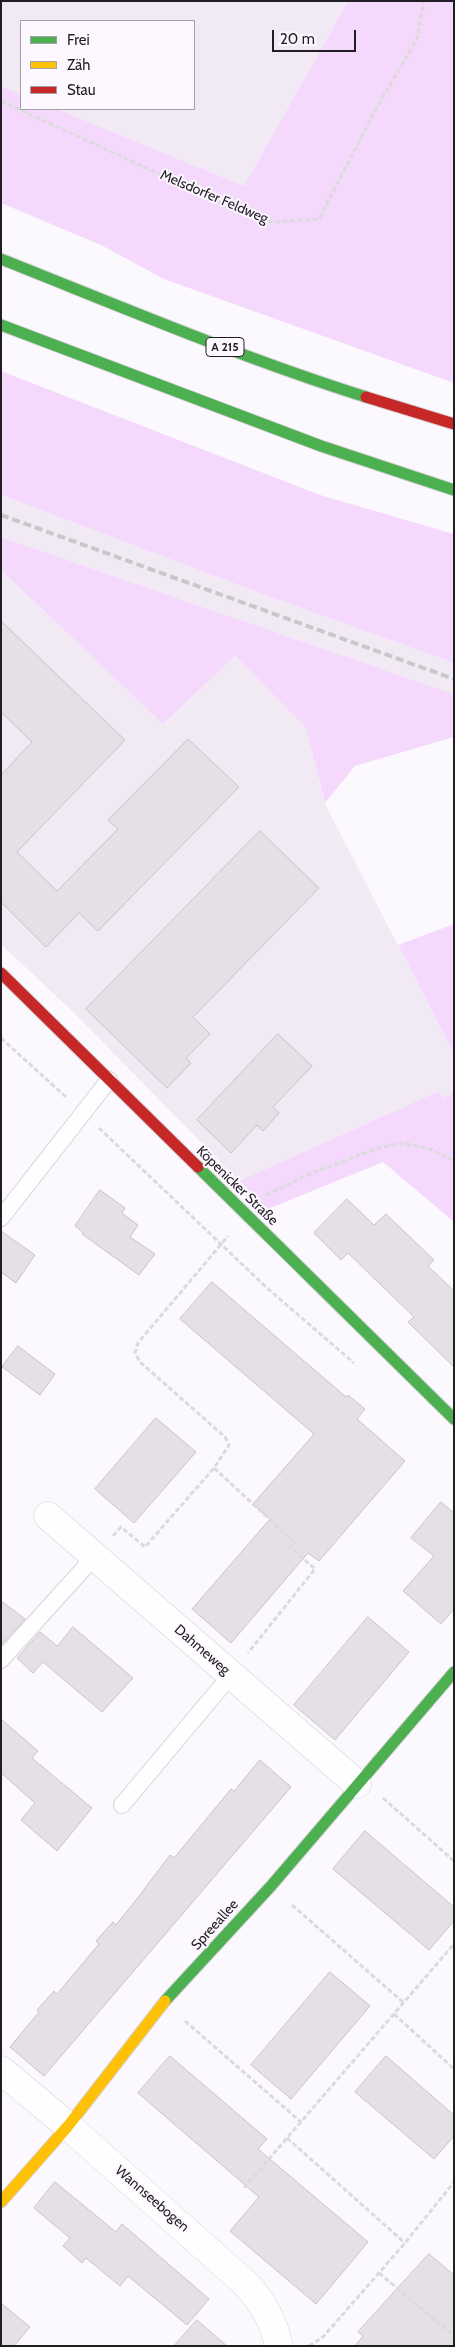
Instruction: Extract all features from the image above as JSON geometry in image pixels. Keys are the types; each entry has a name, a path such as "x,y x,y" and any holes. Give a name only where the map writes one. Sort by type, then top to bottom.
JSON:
{"main road":[{"name":"A 215","path":"1,259 186,332 326,384 454,424"},
{"path":"1,325 321,446 454,490"},
{"name":"Köpenicker Straße","path":"1,973 454,1420"},
{"name":"Spreeallee","path":"1,2202 68,2126 164,2003 271,1886 454,1672"}],"street":[{"name":"Dahmeweg","path":"48,1516 231,1675 359,1782"},
{"name":"Wannseebogen","path":"1,2070 68,2126 244,2283 263,2302 274,2324 279,2346"}],"lane":[{"path":"1,1218 109,1080"},
{"path":"1,1660 95,1556"},
{"path":"122,1805 231,1675"}],"path":[{"name":"Melsdorfer Feldweg","path":"21,110 233,208 272,222 319,219 378,105 417,39 424,1"},
{"name":"Melsdorfer Feldweg","path":"1,101 20,110"},
{"path":"1,1038 83,1113 220,1245 355,1363 363,1366"},
{"path":"95,1556 121,1527 145,1547 214,1468 229,1445 225,1437 140,1362 135,1354 138,1344 257,1200 312,1173 378,1148 402,1143 431,1149 454,1161"},
{"path":"214,1468 294,1542 290,1547 315,1569 231,1675"},
{"path":"359,1782 454,1860"},
{"path":"271,1886 404,2002"},
{"path":"244,2188 454,1944"},
{"path":"164,2003 302,2122"},
{"path":"394,2014 454,2068"},
{"path":"287,2138 405,2243"},
{"path":"309,2346 323,2338 405,2243 454,2182"},
{"path":"379,2273 454,2336"}],"shaded area":[{"path":"1,1 348,1 244,186 59,110 195,110 195,20 20,20 20,94 1,86"},
{"path":"348,1 454,1 454,383 164,279 101,245 1,203 1,86 20,94 20,110 59,110 244,186"},
{"path":"1,371 320,495 454,534 454,663 257,592 1,495"},
{"path":"1,495 257,592 454,663 454,694 1,537"},
{"path":"1,537 454,694 454,737 355,766 325,803 306,728 235,656 163,724 1,570"},
{"path":"1,570 163,724 235,656 306,728 325,804 454,1054 454,1092 444,1098 439,1091 239,1181 73,1012 1,944"},
{"path":"454,924 454,1054 398,945"},
{"path":"439,1091 444,1098 454,1092 454,1222 383,1162 268,1209 239,1181"}],"building":[{"path":"1,621 125,740 17,852 57,891 118,829 108,820 188,739 239,787 98,931 79,913 46,947 1,902 1,775 32,742 1,712"},
{"path":"260,831 319,888 193,1017 210,1034 186,1058 191,1063 167,1088 86,1009"},
{"path":"278,1034 312,1066 273,1107 279,1113 263,1131 257,1125 231,1153 197,1120"},
{"path":"100,1190 125,1208 122,1213 138,1225 130,1237 155,1254 139,1275 82,1234 83,1232 75,1226"},
{"path":"347,1199 374,1225 386,1214 434,1260 428,1266 454,1291 454,1367 408,1322 414,1317 348,1253 341,1260 314,1233"},
{"path":"1,1231 35,1255 16,1283 1,1272"},
{"path":"212,1282 346,1397 348,1395 365,1409 357,1419 405,1461 319,1561 308,1553 231,1643 192,1609 270,1519 253,1504 314,1434 180,1319"},
{"path":"18,1346 55,1374 40,1395 2,1367"},
{"path":"156,1418 196,1452 134,1523 95,1489"},
{"path":"441,1502 454,1513 454,1609 441,1624 403,1591 434,1556 411,1538"},
{"path":"1,1601 25,1619 2,1644 1,1644"},
{"path":"368,1617 409,1652 335,1740 294,1705"},
{"path":"73,1627 133,1678 102,1712 43,1662 33,1673 17,1658 40,1632 57,1646"},
{"path":"1,1719 38,1751 32,1758 92,1808 57,1851 21,1820 35,1803 1,1773"},
{"path":"260,1760 291,1787 44,2076 10,2047 39,2012 37,2010 54,1991 57,1994 99,1944 96,1941 113,1922 116,1925 170,1855 174,1858 231,1789 234,1791"},
{"path":"365,1831 454,1907 454,1921 429,1950 333,1869"},
{"path":"330,1972 370,2006 291,2099 251,2065"},
{"path":"170,2056 267,2139 258,2149 368,2242 316,2304 230,2231 259,2197 138,2093"},
{"path":"386,2056 454,2115 454,2136 434,2159 355,2092"},
{"path":"55,2182 116,2232 122,2224 209,2299 187,2325 128,2276 120,2286 86,2258 82,2263 63,2246 70,2238 34,2208"},
{"path":"429,2254 454,2275 454,2346 355,2346 363,2336 358,2332"},
{"path":"1,2303 30,2327 14,2346 1,2346"},
{"path":"197,2320 227,2346 174,2346"}],"railway":[{"path":"1,515 454,679"}],"traffic: fast":[{"path":"1,259 228,349 366,397"},
{"path":"1,325 321,446 454,490"},
{"path":"198,1167 454,1419"},
{"path":"165,2001 271,1886 454,1672"}],"traffic: slow":[{"path":"1,2202 68,2126 165,2001"}],"traffic: jam":[{"path":"366,397 454,424"},
{"path":"1,973 198,1167"}]}
